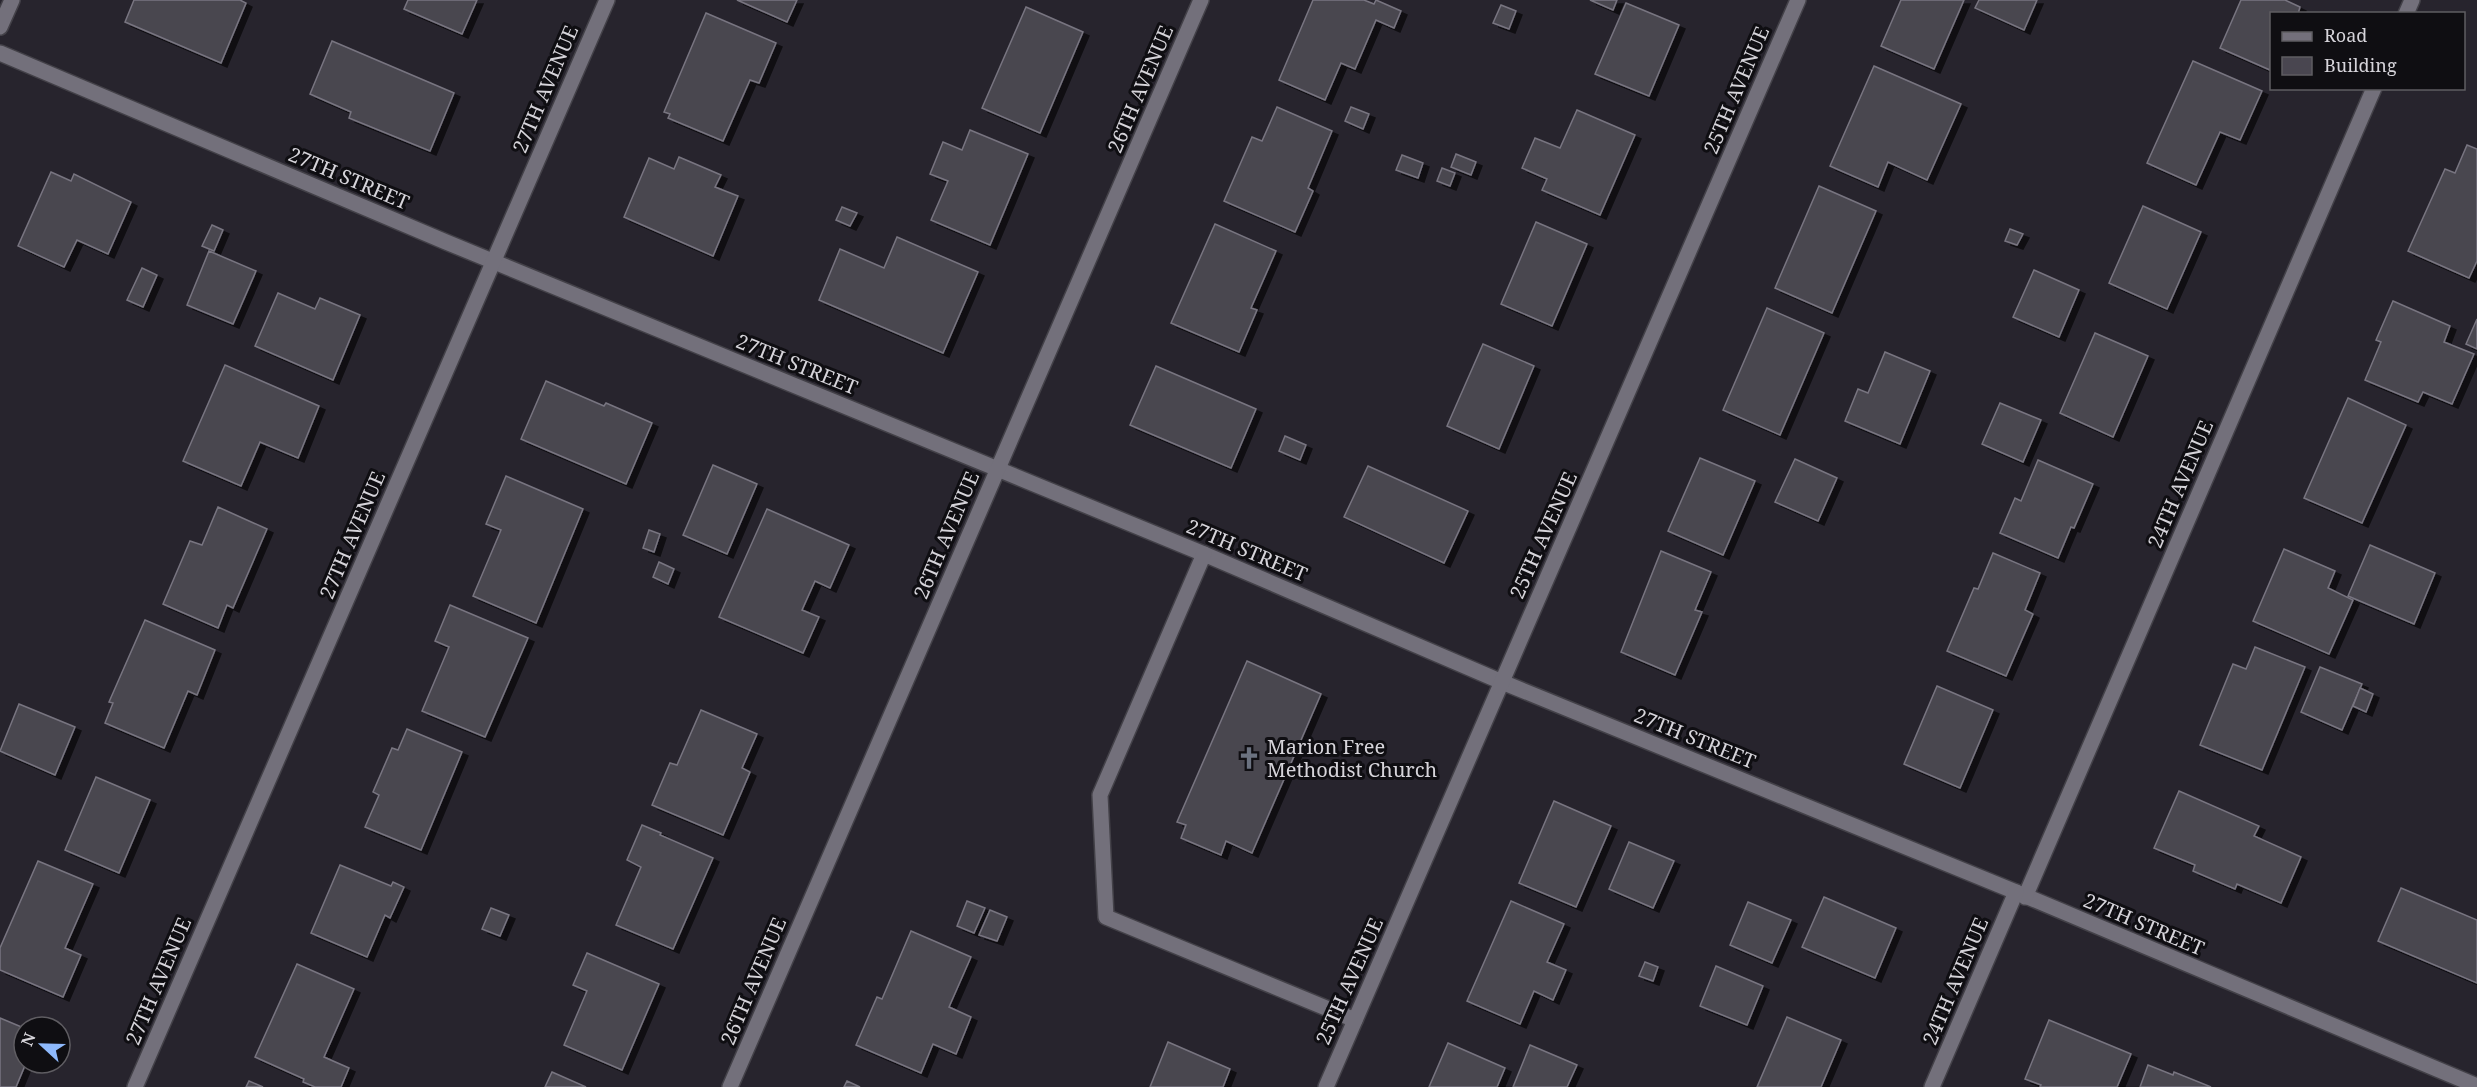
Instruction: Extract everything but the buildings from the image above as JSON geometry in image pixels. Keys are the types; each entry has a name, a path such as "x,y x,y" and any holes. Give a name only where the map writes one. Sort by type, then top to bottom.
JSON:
{"street":[{"path":"0,27 12,0"},
{"name":"27TH AVENUE","path":"135,1087 607,0"},
{"name":"26TH AVENUE","path":"730,1087 1201,0"},
{"name":"25TH AVENUE","path":"1326,1087 1798,0"},
{"name":"27TH STREET","path":"0,53 493,262 1204,554 1502,682 2021,894 2477,1086"},
{"name":"24TH AVENUE","path":"1932,1087 2021,894 2373,90"},
{"path":"1204,554 1100,795 1106,917 1355,1020"}],"place":[{"name":"Marion Free Methodist Church","path":"1249,758"}]}
